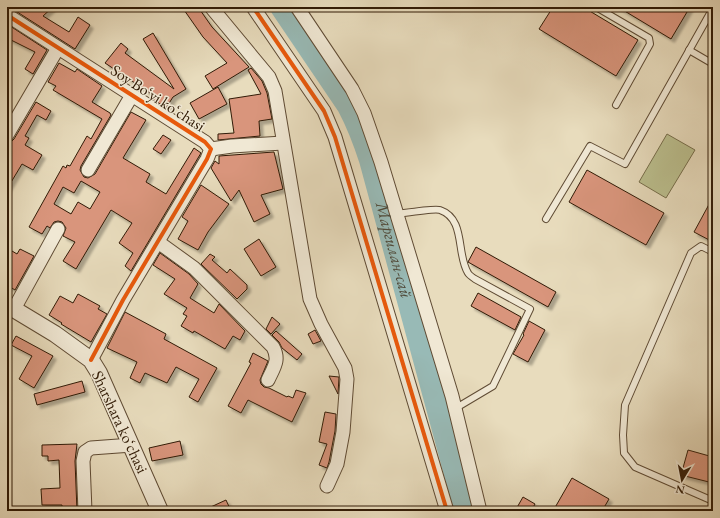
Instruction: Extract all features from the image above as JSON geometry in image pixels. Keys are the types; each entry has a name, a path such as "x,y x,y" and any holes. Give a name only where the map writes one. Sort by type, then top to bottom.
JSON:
{"street":[{"path":"211,7 269,77 275,91 310,299 321,324 345,368 347,379 343,432 336,464 327,486"},
{"path":"253,7 324,111 335,137 447,511"},
{"path":"296,7 352,89 364,113 397,214 456,408 480,511"},
{"name":"Soy Boʻyi koʻchasi","path":"7,15 205,142 211,149 207,159 123,300 91,360"},
{"path":"7,135 58,48"},
{"path":"88,170 132,95"},
{"path":"211,149 232,146 283,143"},
{"path":"10,307 58,229"},
{"path":"158,242 194,268 273,347 277,355 268,380"},
{"name":"Sharshara koʻchasi","path":"10,307 55,334 91,360 99,373 132,445 160,511"},
{"path":"85,511 83,461 85,452 91,448 132,445"}],"lane":[{"path":"596,7 649,38 650,44 616,105"},
{"path":"546,219 590,146 625,164 713,8"},
{"path":"689,50 713,64"},
{"path":"397,214 439,209 450,216 456,225 468,274 530,309 493,386 456,408"},
{"path":"713,252 701,246 691,253 625,405 623,435 624,453 635,467 713,502"}],"green space":[{"path":"667,134 695,150 666,198 639,182"}],"building":[{"path":"7,7 53,7 43,16 69,32 78,17 90,25 75,49 11,8"},
{"path":"182,7 198,7 212,27 249,67 213,89 205,76 227,63 203,37"},
{"path":"553,7 583,7 638,40 616,76 539,29"},
{"path":"618,7 690,7 671,39"},
{"path":"7,24 47,50 33,74 25,69 35,52 7,38"},
{"path":"153,33 186,89 173,97 166,108 151,98 153,95 105,63 121,43 128,49 125,53 174,89 143,39"},
{"path":"59,63 75,72 77,69 102,86 92,102 111,115 81,166 80,170 84,177 88,178 95,174 131,112 146,120 123,158 150,174 146,182 166,194 194,148 201,153 131,271 125,266 133,253 119,243 132,223 111,210 76,269 63,261 75,242 63,236 66,228 62,222 54,222 50,228 47,226 42,234 29,227 63,166 66,168 67,165 70,166 87,136 91,139 102,119 53,90 56,86 48,82","holes":["81,181 100,192 90,209 78,202 71,214 54,204 63,187 74,193"]},
{"path":"251,68 262,81 267,93 272,119 259,121 260,136 218,140 218,134 234,133 229,99 261,94 248,70"},
{"path":"218,87 227,104 199,119 190,103"},
{"path":"36,102 51,111 46,120 37,115 25,136 29,138 25,145 42,155 33,170 22,164 7,189 7,143 14,139"},
{"path":"163,135 171,140 161,154 153,149"},
{"path":"274,152 283,189 261,195 270,214 254,222 239,190 231,201 211,168 215,161 219,164 219,156"},
{"path":"587,170 664,213 646,245 569,202"},
{"path":"201,185 229,204 208,232 198,250 178,239 188,221 182,217"},
{"path":"713,197 713,242 694,232"},
{"path":"259,239 276,267 261,276 244,249"},
{"path":"476,247 556,292 548,307 468,262"},
{"path":"7,248 17,254 20,249 34,256 15,290 7,285"},
{"path":"160,253 189,274 198,284 190,298 214,313 219,304 245,331 240,340 233,336 225,349 194,331 193,333 181,326 187,316 183,314 187,308 164,294 175,279 153,265"},
{"path":"210,254 215,257 212,260 227,273 230,269 247,285 247,289 237,299 201,264"},
{"path":"478,293 521,317 515,330 471,306"},
{"path":"78,294 100,306 98,309 107,314 91,342 49,315 60,296 73,303"},
{"path":"125,312 166,334 164,339 217,368 198,402 189,397 199,379 176,367 167,383 145,373 140,383 130,378 137,362 107,348"},
{"path":"272,317 280,324 271,334 266,329"},
{"path":"529,321 545,330 528,362 513,354 524,335 523,334"},
{"path":"315,330 321,341 313,344 308,334"},
{"path":"276,331 302,354 297,360 282,348 279,342 272,335"},
{"path":"16,336 53,356 34,388 19,379 32,356 11,345"},
{"path":"253,353 268,361 260,380 264,387 293,398 296,390 306,393 292,422 248,400 241,413 228,406 251,363 249,362"},
{"path":"329,376 339,377 338,394"},
{"path":"82,381 85,392 37,405 34,394"},
{"path":"325,412 336,414 335,431 327,468 319,465 327,444 319,442"},
{"path":"180,441 183,455 152,461 149,448"},
{"path":"77,444 75,461 77,511 62,511 62,505 42,505 41,489 60,488 59,460 48,461 48,456 42,456 42,445"},
{"path":"688,450 713,457 713,483 681,475"},
{"path":"572,478 609,499 602,511 553,511"},
{"path":"523,497 535,504 531,511 515,511"},
{"path":"226,500 231,511 202,511"}],"waterway":[{"name":"Маргилан-сай","path":"281,7 348,106 365,146 465,511"}],"cycle path":[{"path":"253,7 324,111 335,137 447,511"},
{"path":"7,15 205,142 211,149 207,159 123,300 91,360"}]}
